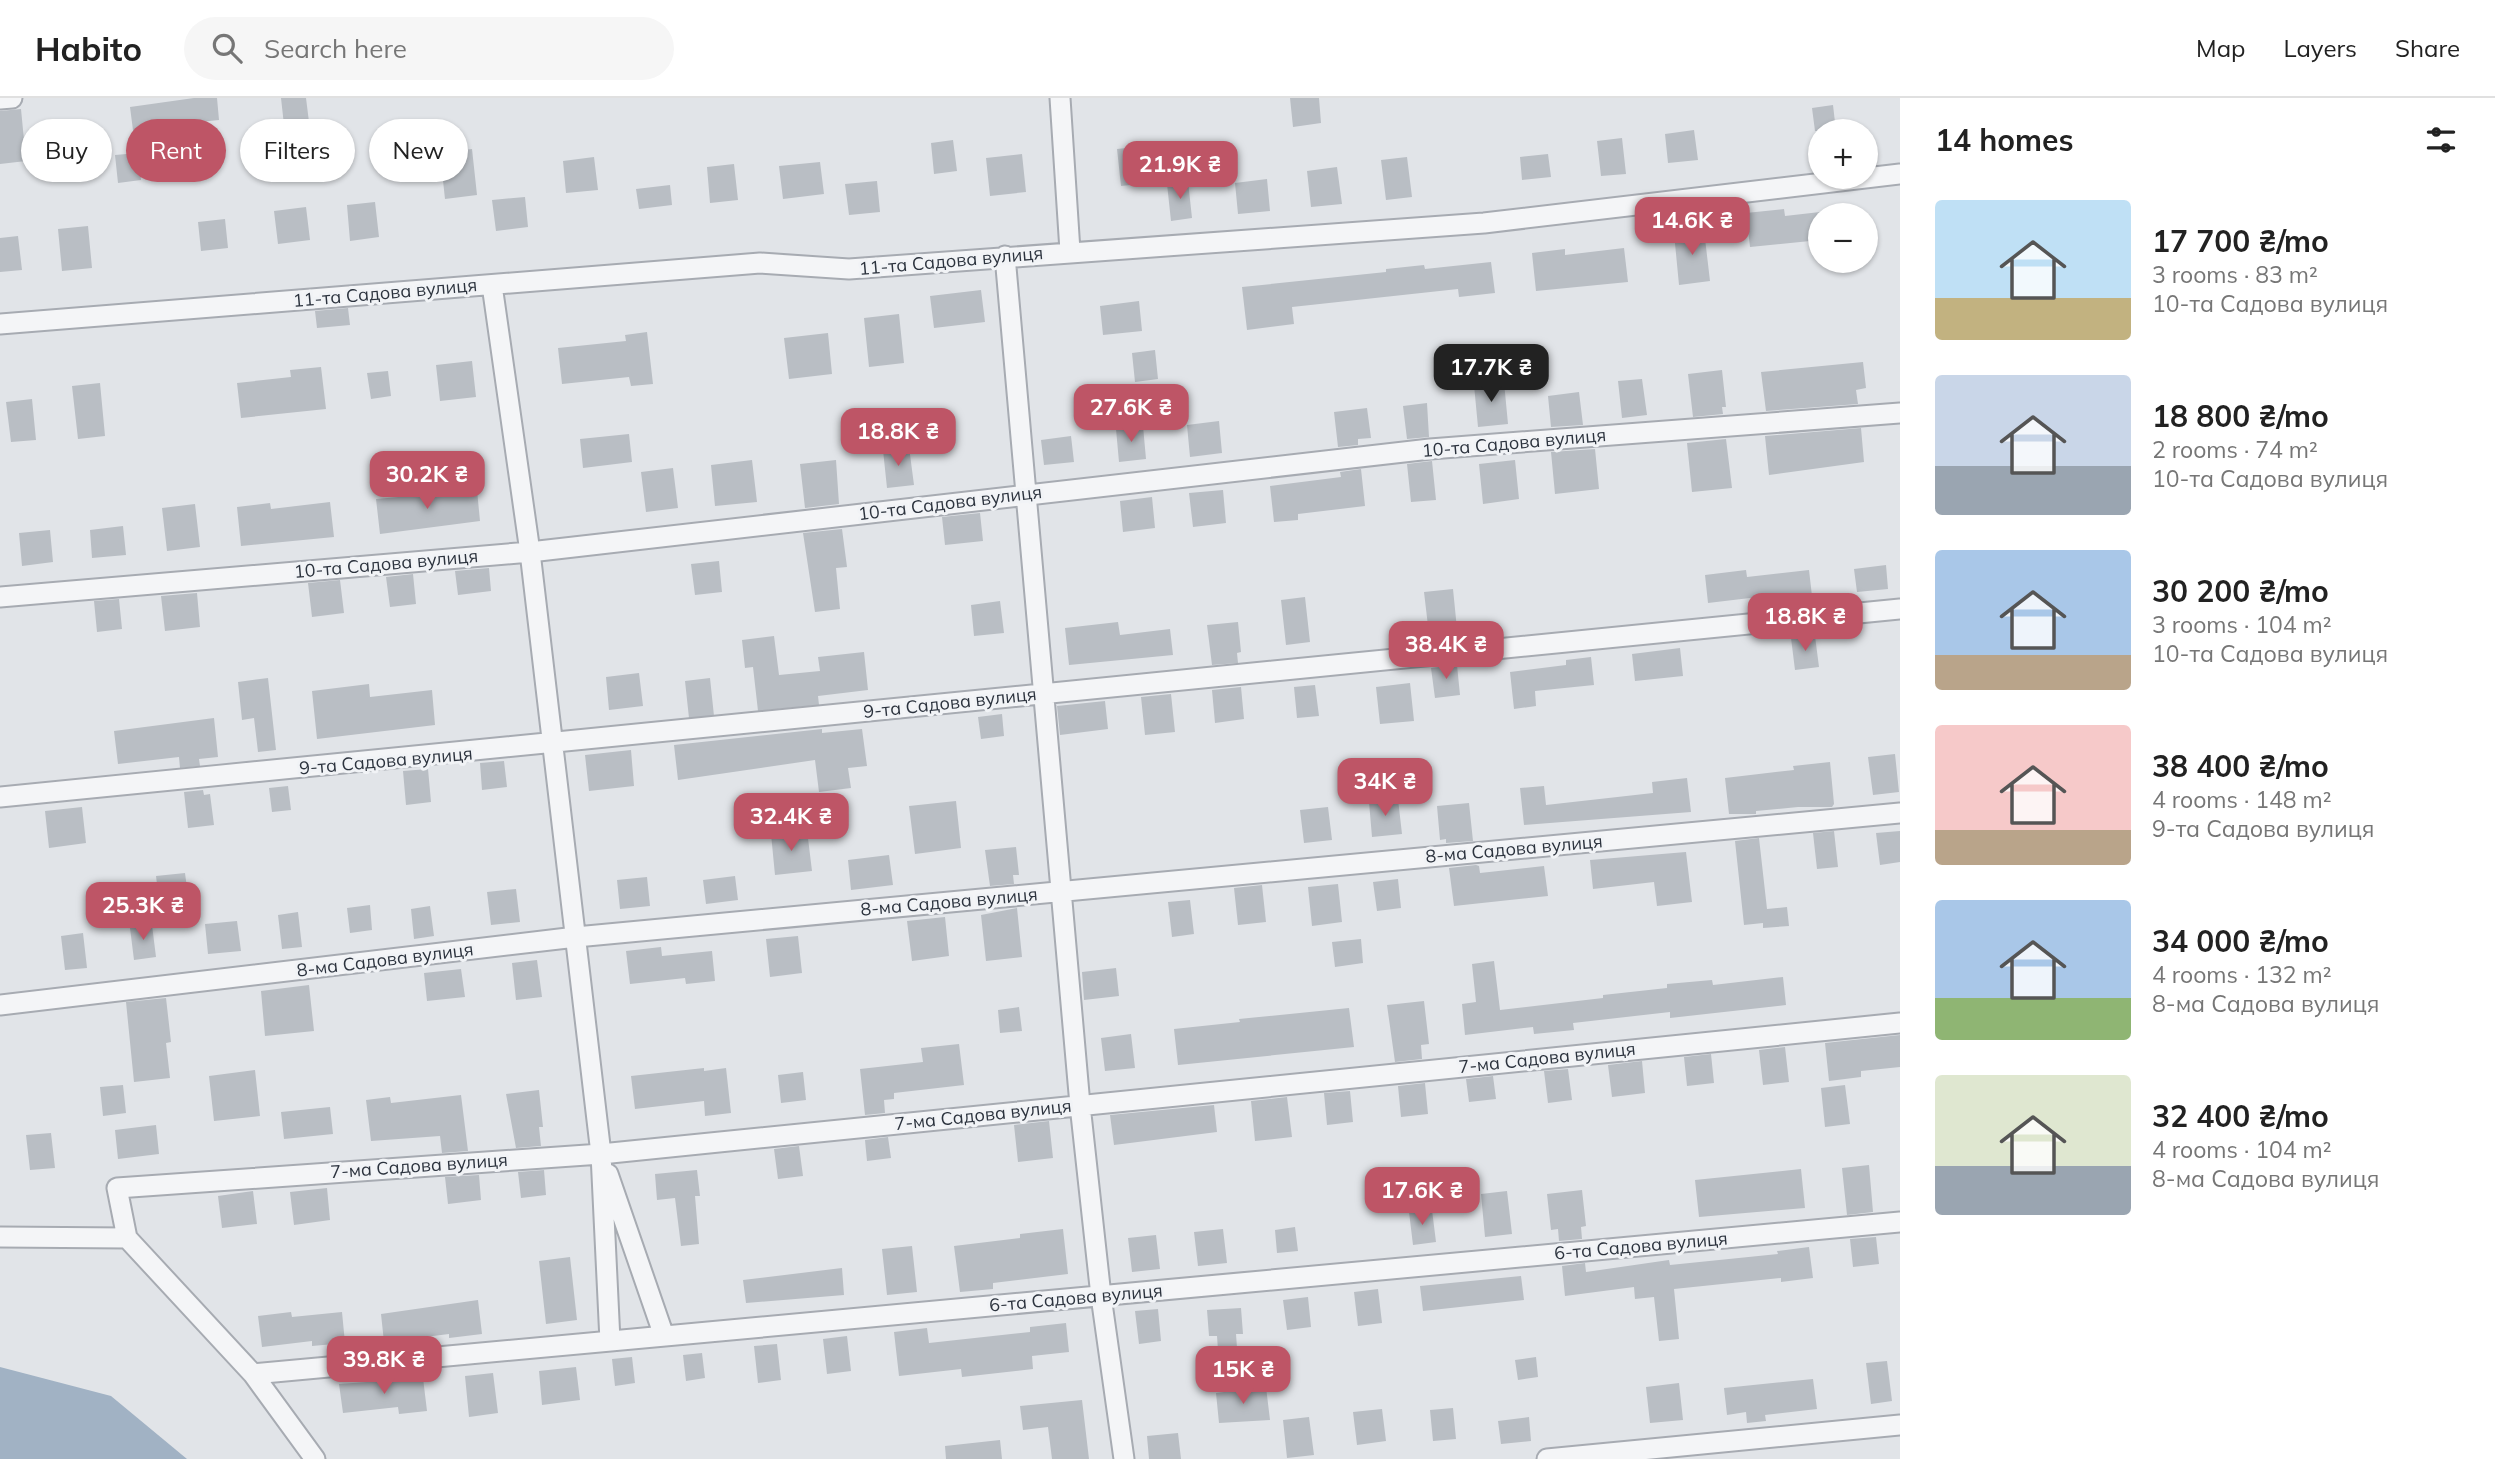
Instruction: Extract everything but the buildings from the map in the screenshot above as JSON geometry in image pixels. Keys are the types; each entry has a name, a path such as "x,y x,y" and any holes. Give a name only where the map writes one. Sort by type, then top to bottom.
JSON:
{"street":[{"path":"0,99 12,98"},
{"path":"1060,98 1070,251"},
{"name":"11-та Садова вулиця","path":"0,324 760,263 849,269 1484,223 1900,174"},
{"path":"1005,256 1045,693 1059,892 1080,1105 1101,1296 1124,1459"},
{"path":"492,285 530,552 601,1153 610,1341"},
{"name":"10-та Садова вулиця","path":"0,597 530,552 1430,449 1900,413"},
{"name":"9-та Садова вулиця","path":"0,797 553,745 1045,693 1900,609"},
{"name":"8-ма Садова вулиця","path":"0,1005 576,937 1900,813"},
{"name":"7-ма Садова вулиця","path":"127,1238 117,1188 601,1153 1900,1023"},
{"path":"601,1153 664,1336"},
{"name":"6-та Садова вулиця","path":"253,1374 1900,1222"},
{"path":"0,1237 127,1238 253,1374 315,1459"},
{"path":"1547,1459 1900,1425"}],"water":[{"path":"0,1367 111,1396 187,1459 0,1459"}]}
